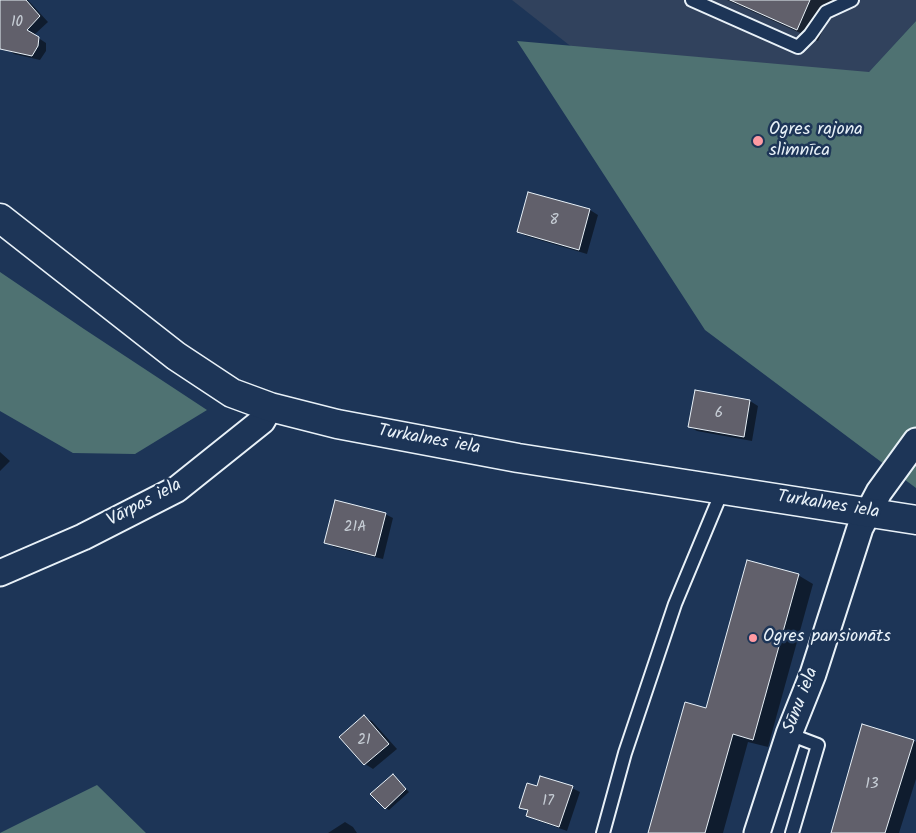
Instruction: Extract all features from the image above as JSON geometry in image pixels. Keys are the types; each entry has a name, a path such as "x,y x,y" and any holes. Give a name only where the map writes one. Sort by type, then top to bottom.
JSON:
{"main road":[{"name":"Turkalnes iela","path":"0,218 176,356 232,393 270,407 337,424 489,452 916,520"}],"street":[{"name":"Vārpas iela","path":"0,573 83,536 177,489 262,421 270,407"},
{"name":"Sūnu iela","path":"757,833 790,734 813,674 860,528 867,513 916,441"}],"lane":[{"path":"692,0 798,47 810,35 826,12 852,0"},
{"path":"604,833 625,753 675,604 723,489"},
{"path":"790,734 818,745 792,833"}],"shaded area":[{"name":"Ogres rajona slimnīca","path":"512,0 916,0 916,21 869,72 780,211"}],"green space":[{"path":"916,21 916,488 705,330 517,41 869,72"},
{"path":"0,272 207,410 135,454 73,453 0,411"},
{"path":"97,785 146,833 0,833 26,820"}],"building":[{"path":"0,0 26,0 40,16 27,30 39,37 38,46 32,56 0,49"},
{"path":"730,0 810,0 797,30"},
{"path":"528,192 590,209 579,250 517,232"},
{"path":"695,390 750,400 744,437 688,427"},
{"path":"335,500 386,513 375,556 324,543"},
{"name":"Ogres pansionāts","path":"747,560 799,574 753,740 733,734 705,833 648,833 685,702 706,708"},
{"path":"364,715 389,744 364,765 339,737"},
{"path":"862,724 914,740 885,833 831,833"},
{"path":"393,774 406,789 385,809 370,794"},
{"path":"540,776 573,786 559,827 526,816 528,810 519,808 527,783 537,786"}],"place":[{"name":"Ogres rajona slimnīca","path":"758,141"},
{"name":"Ogres pansionāts","path":"753,638"}]}
